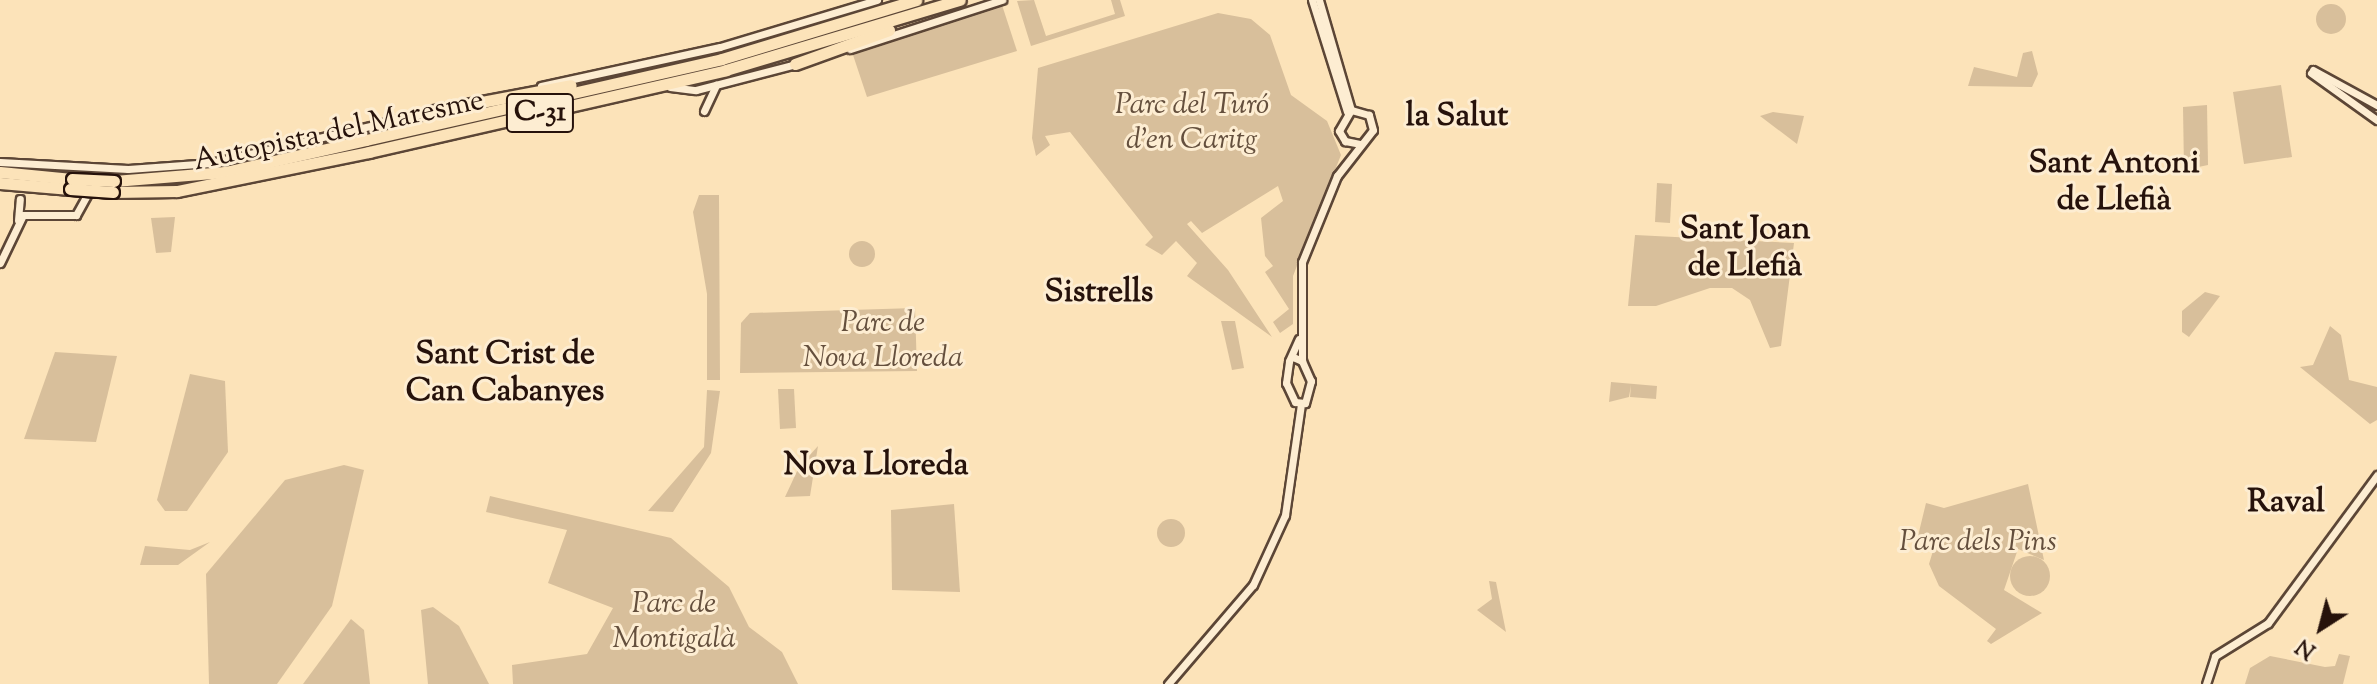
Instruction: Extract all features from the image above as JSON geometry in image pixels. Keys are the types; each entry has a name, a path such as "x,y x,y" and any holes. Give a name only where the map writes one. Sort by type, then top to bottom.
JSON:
{"highway":[{"name":"Autopista del Maresme","path":"0,183 141,181 225,172 768,47 916,0"},
{"name":"Autopista del Maresme","path":"0,172 71,184 168,193 726,70 954,2"},
{"path":"795,64 889,30 954,2"},
{"path":"434,111 583,83 643,77"}],"street":[{"path":"0,162 99,167 211,163 645,64 782,30 877,0"},
{"path":"670,87 696,90 716,85 1002,0"},
{"path":"1312,0 1349,111"},
{"path":"1319,0 1349,111"},
{"path":"2377,105 2312,71 2377,120"},
{"path":"704,111 716,85"},
{"path":"1346,161 1345,141 1338,126 1349,111"},
{"path":"1298,403 1309,402 1311,389 1302,361 1300,333 1302,262 1346,161 1373,125 1364,112 1349,111"},
{"path":"1345,141 1360,144"},
{"path":"0,263 18,223 28,212 76,215 99,167"},
{"path":"18,223 20,199"},
{"path":"1168,684 1249,595 1285,515 1297,435 1298,403 1286,383 1300,333"},
{"path":"1293,357 1302,361"},
{"path":"2206,684 2215,656 2274,617 2377,475"}],"green space":[{"path":"1034,0 1046,36 1115,14 1111,0 1120,0 1125,16 1031,46 1017,1"},
{"path":"2331,4 2342,8 2346,19 2342,30 2331,34 2320,30 2316,19 2320,8"},
{"path":"1002,5 1017,51 867,97 853,55"},
{"name":"Parc del Turó d'en Caritg","path":"1218,13 1251,19 1270,35 1291,95 1327,121 1341,155 1293,276 1293,324 1280,333 1273,322 1289,309 1265,272 1273,266 1265,256 1261,218 1283,201 1278,186 1202,233 1191,221 1187,224 1228,270 1272,337 1187,276 1197,263 1176,241 1162,255 1145,245 1153,237 1070,132 1045,136 1050,145 1036,156 1032,138 1038,68"},
{"path":"2032,51 2038,74 2032,87 1968,86 1974,67 2017,77 2023,53"},
{"path":"2281,85 2292,157 2244,164 2233,92"},
{"path":"2207,105 2208,165 2184,170 2183,107"},
{"path":"1773,112 1804,116 1797,144 1760,116"},
{"path":"1657,183 1672,184 1670,223 1655,222"},
{"path":"699,195 719,195 720,380 707,380 707,294 693,212"},
{"path":"175,217 171,252 156,253 151,218"},
{"path":"1635,235 1794,243 1781,346 1770,348 1750,300 1732,288 1710,288 1656,306 1628,306"},
{"path":"862,241 871,245 875,254 871,263 862,267 853,263 849,254 853,245"},
{"path":"2205,292 2220,296 2189,337 2182,332 2182,311"},
{"name":"Parc de Nova Lloreda","path":"915,308 917,371 740,373 741,323 750,313"},
{"path":"1221,321 1235,321 1244,368 1232,370"},
{"path":"2330,326 2341,335 2349,380 2377,387 2377,420 2370,424 2300,367 2313,365"},
{"path":"55,352 117,356 96,442 24,439"},
{"path":"190,374 225,381 228,452 187,511 165,511 157,500"},
{"path":"1611,382 1657,386 1656,399 1630,397 1631,385 1629,397 1609,402"},
{"path":"778,389 794,389 796,428 780,429"},
{"path":"707,390 720,391 711,453 673,512 648,511 704,447"},
{"path":"818,446 810,496 785,497 799,467"},
{"path":"344,465 364,470 332,606 277,684 209,684 206,574 285,480"},
{"name":"Parc dels Pins","path":"2028,484 2044,560 2018,549 2004,590 2042,613 1991,644 1987,641 1996,629 1939,586 1929,564 1936,541 1918,536 1926,503 1944,508"},
{"name":"Parc de Montigalà","path":"490,496 671,538 729,587 749,627 782,652 798,684 513,684 512,665 587,654 613,608 548,583 567,530 486,512"},
{"path":"954,504 960,592 892,590 891,510"},
{"path":"1171,519 1181,523 1185,533 1181,543 1171,547 1161,543 1157,533 1161,523"},
{"path":"210,542 178,565 140,565 145,546 190,550"},
{"path":"2030,556 2044,562 2050,576 2044,590 2030,596 2016,590 2010,576 2016,562"},
{"path":"1489,581 1496,582 1506,632 1477,610 1492,599"},
{"path":"433,607 459,626 489,684 428,684 421,610"},
{"path":"351,619 364,630 370,684 303,684"},
{"path":"2339,654 2350,656 2343,684 2245,684 2250,668 2270,656 2325,667 2335,666"}],"district":[{"name":"la Salut","path":"1457,117"},
{"name":"Sant Antoni de Llefià","path":"2114,184"},
{"name":"Sant Joan de Llefià","path":"1745,250"},
{"name":"Sistrells","path":"1099,293"},
{"name":"Sant Crist de Can Cabanyes","path":"505,374"},
{"name":"Nova Lloreda","path":"876,466"},
{"name":"Raval","path":"2286,503"}]}
